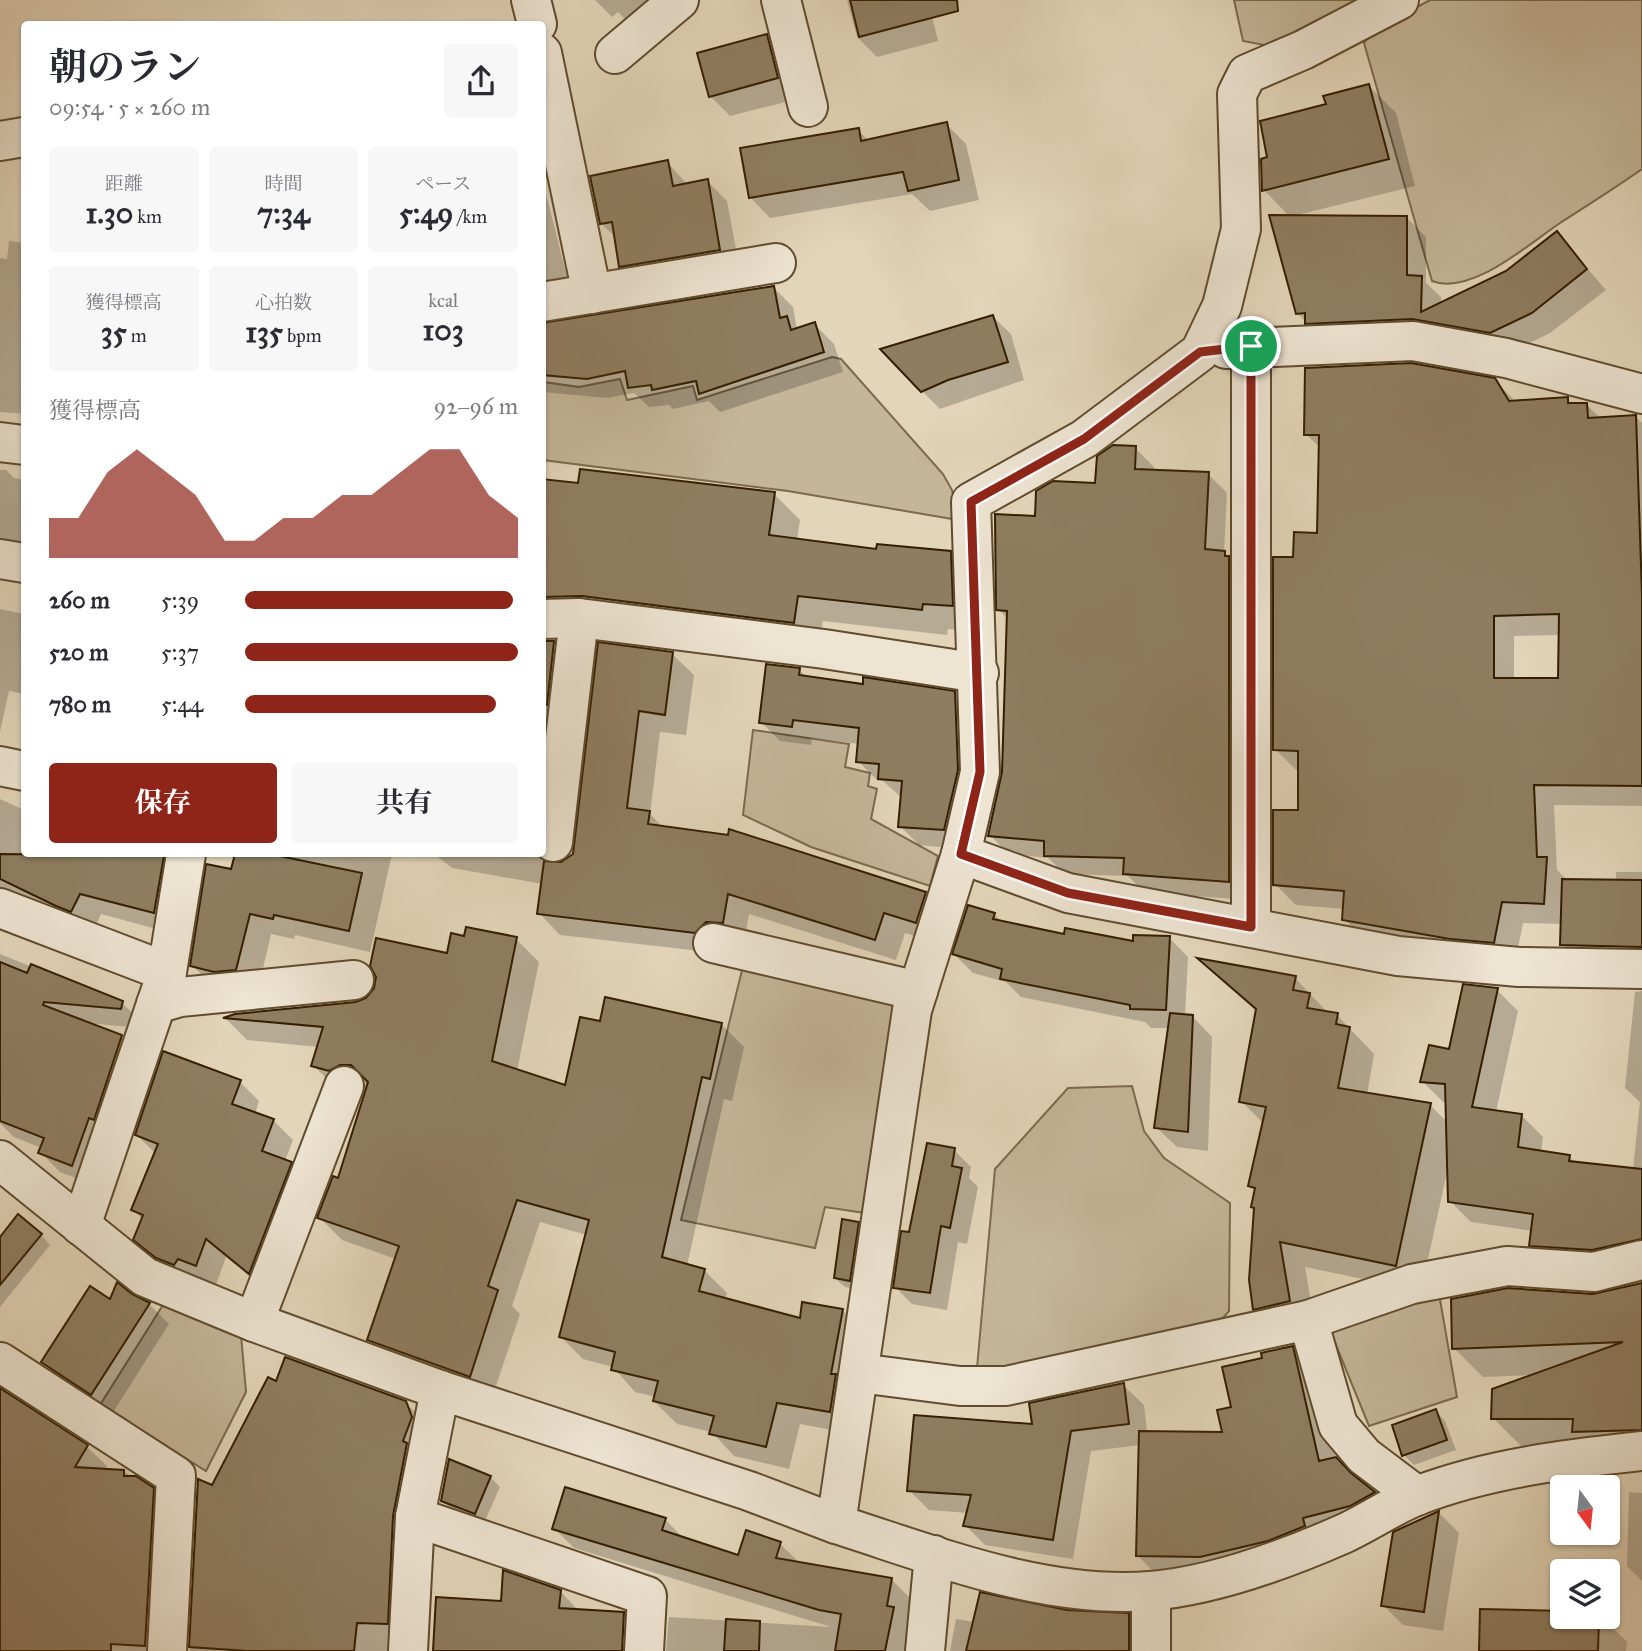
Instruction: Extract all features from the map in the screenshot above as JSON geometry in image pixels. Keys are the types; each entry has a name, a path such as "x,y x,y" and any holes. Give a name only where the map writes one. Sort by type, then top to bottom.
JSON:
{"street":[{"path":"531,0 536,21"},
{"path":"615,54 679,0"},
{"path":"781,0 808,107"},
{"path":"836,1524 912,1010 961,854 980,772 979,673 971,502 1084,439 1200,352 1222,306 1241,229 1237,93 1247,74 1303,50 1399,0"},
{"path":"546,72 592,294"},
{"path":"0,141 21,138"},
{"path":"546,301 776,264"},
{"path":"1200,352 1251,346 1413,341 1506,358 1642,394"},
{"path":"1251,346 1251,927"},
{"path":"0,442 21,444"},
{"path":"0,559 21,562"},
{"path":"553,842 561,619 824,649 979,673"},
{"path":"0,766 21,770"},
{"path":"961,854 1068,893 1398,956 1519,967 1642,969"},
{"path":"81,1226 161,988 185,857"},
{"path":"0,908 180,997 236,994 290,984 354,980"},
{"path":"713,943 918,991"},
{"path":"254,1322 344,1086"},
{"path":"0,1160 145,1277 254,1322 440,1390 749,1491 836,1524 1027,1581 1087,1591 1151,1591 1220,1578 1343,1534 1417,1496 1475,1477 1569,1459 1642,1451"},
{"path":"859,1373 960,1386 1006,1386 1308,1320 1412,1284 1507,1266 1594,1272 1642,1260"},
{"path":"1308,1320 1338,1425 1364,1456 1417,1496"},
{"path":"0,1362 176,1476 167,1651"},
{"path":"408,1651 415,1517 440,1390"},
{"path":"415,1517 647,1596 644,1651"},
{"path":"925,1651 934,1555"},
{"path":"1151,1591 1151,1651"}],"shaded area":[{"path":"1234,0 1368,0 1269,46 1243,41"},
{"path":"1430,0 1642,0 1642,169 1499,266 1464,281 1447,284 1432,281 1364,43 1374,30"},
{"path":"832,357 841,359 943,474 952,490 958,520 788,491 546,460 546,382 579,387 620,379 627,400 693,386 697,400"},
{"path":"753,730 849,744 845,767 870,773 868,786 877,789 871,819 938,856 930,886 811,847 743,815"},
{"path":"744,962 895,1004 872,1214 825,1207 815,1248 681,1220"},
{"path":"1132,1086 1144,1131 1164,1158 1230,1203 1229,1311 1216,1326 976,1379 995,1169 1068,1088"},
{"path":"1438,1288 1457,1397 1369,1426 1329,1328"},
{"path":"163,1305 241,1335 246,1392 206,1471 100,1405"}],"building":[{"path":"850,0 957,0 958,11 859,37"},
{"path":"767,34 778,78 709,97 697,53"},
{"path":"1369,84 1389,159 1262,191 1261,159 1267,157 1260,121 1326,104 1323,96"},
{"path":"947,122 959,180 908,191 903,172 749,198 740,148 859,128 861,141"},
{"path":"668,160 673,186 708,179 720,250 619,267 612,222 600,224 590,176"},
{"path":"1269,215 1407,216 1407,275 1422,276 1421,312 1506,271 1557,231 1587,269 1532,313 1490,333 1412,319 1305,324 1305,313 1296,314"},
{"path":"774,286 780,318 787,316 791,330 815,322 824,352 699,394 696,381 652,390 651,385 628,388 625,371 587,379 546,375 546,322"},
{"path":"993,315 1008,362 948,380 921,392 880,349"},
{"path":"1411,363 1495,378 1509,401 1568,397 1568,403 1587,403 1588,418 1636,415 1642,595 1642,786 1534,785 1537,857 1547,857 1544,904 1502,902 1494,943 1450,939 1342,920 1344,891 1273,885 1273,810 1298,810 1298,751 1273,750 1273,557 1293,557 1294,532 1317,533 1319,435 1304,435 1305,368","holes":["1559,614 1558,678 1494,678 1494,616"]},
{"path":"1113,445 1136,446 1135,469 1209,472 1205,549 1225,551 1225,556 1229,556 1229,882 1123,874 1124,858 1044,856 1044,841 988,836 1002,772 1007,611 996,610 995,514 1035,516 1036,491 1053,481 1095,483 1097,456"},
{"path":"580,469 775,492 769,535 876,549 877,544 951,551 953,606 923,604 922,610 798,596 794,623 582,596 546,597 546,479 578,483"},
{"path":"546,641 554,641 547,705"},
{"path":"598,642 673,652 665,715 639,711 627,808 650,811 648,824 728,835 729,829 926,892 916,923 884,913 875,940 728,894 723,923 706,922 695,933 537,914 544,861 561,862 573,854"},
{"path":"766,664 800,668 799,675 863,684 863,677 955,691 958,770 944,830 898,827 902,781 878,779 879,764 856,762 859,728 793,720 792,727 759,723"},
{"path":"0,854 21,854 21,857 164,857 154,913 80,894 71,912 0,879"},
{"path":"234,857 285,857 362,873 349,931 274,915 273,919 250,914 236,970 214,972 190,966 206,864 231,869"},
{"path":"1562,879 1642,880 1642,947 1560,945"},
{"path":"968,905 995,913 993,919 1064,934 1065,928 1133,941 1133,935 1170,936 1166,1010 1130,1009 1130,1005 1000,979 1002,969 952,954"},
{"path":"466,927 517,937 492,1061 565,1085 580,1017 600,1021 605,997 722,1023 710,1079 702,1077 662,1257 705,1269 699,1291 800,1318 802,1302 843,1309 831,1374 836,1374 830,1412 777,1403 766,1447 709,1434 714,1416 653,1401 658,1381 611,1370 615,1352 559,1337 589,1220 517,1200 488,1286 498,1290 470,1377 367,1340 399,1246 317,1218 333,1176 338,1178 368,1082 351,1065 340,1065 329,1071 311,1066 323,1027 223,1018 235,1014 356,1002 366,998 374,988 376,977 370,966 376,938 447,953 451,933 464,936"},
{"path":"1197,958 1296,976 1293,990 1310,993 1307,1008 1338,1013 1336,1024 1350,1027 1338,1088 1431,1103 1396,1266 1280,1242 1290,1301 1253,1310 1249,1280 1254,1208 1251,1207 1255,1188 1248,1186 1266,1107 1239,1102 1256,1009"},
{"path":"0,962 27,973 31,964 123,1001 121,1009 44,1002 43,1005 122,1035 94,1120 89,1118 72,1166 38,1153 44,1138 0,1121"},
{"path":"1463,984 1498,988 1472,1107 1522,1114 1518,1147 1570,1155 1569,1161 1642,1169 1642,1239 1592,1250 1529,1246 1533,1214 1448,1202 1445,1084 1420,1082 1429,1045 1449,1049"},
{"path":"1170,1013 1193,1015 1188,1132 1154,1128"},
{"path":"163,1051 241,1080 232,1104 274,1119 262,1151 292,1162 249,1274 206,1239 196,1266 178,1259 174,1265 156,1258 133,1240 143,1215 131,1210 158,1144 135,1135"},
{"path":"927,1143 955,1148 952,1166 962,1168 950,1228 941,1226 930,1293 893,1288 901,1231 909,1232"},
{"path":"18,1214 42,1234 0,1285 0,1237"},
{"path":"842,1219 859,1222 850,1281 834,1278"},
{"path":"117,1282 150,1303 91,1395 41,1362 90,1286 110,1299"},
{"path":"1642,1283 1642,1430 1572,1432 1573,1419 1491,1419 1492,1389 1623,1342 1452,1349 1451,1299 1508,1288 1593,1294"},
{"path":"1293,1346 1319,1461 1336,1457 1375,1492 1350,1506 1303,1518 1305,1526 1268,1541 1200,1557 1136,1556 1139,1431 1222,1432 1217,1410 1231,1407 1222,1367 1262,1358 1261,1353"},
{"path":"285,1357 406,1401 412,1417 403,1441 407,1443 393,1516 388,1624 357,1623 354,1651 248,1651 189,1647 198,1479 212,1485 268,1377 276,1381"},
{"path":"1124,1383 1129,1424 1071,1431 1053,1540 963,1526 971,1495 907,1491 914,1415 1032,1424 1029,1403"},
{"path":"0,1388 88,1445 75,1467 124,1470 124,1476 136,1476 154,1488 145,1646 111,1644 111,1651 0,1651"},
{"path":"1436,1409 1447,1440 1402,1456 1392,1425"},
{"path":"449,1459 491,1476 475,1514 441,1501"},
{"path":"565,1487 666,1518 662,1530 738,1555 746,1530 781,1542 776,1558 892,1578 887,1606 894,1607 885,1651 835,1651 841,1614 819,1610 552,1529"},
{"path":"1439,1511 1424,1612 1381,1606 1393,1532"},
{"path":"503,1570 561,1590 559,1608 624,1612 622,1651 433,1651 436,1597 501,1601"},
{"path":"980,1592 1067,1610 1129,1613 1129,1651 966,1651"},
{"path":"1480,1609 1550,1611 1550,1629 1599,1629 1598,1651 1479,1651"},
{"path":"726,1619 760,1621 759,1651 724,1651"}],"route":[{"path":"1251,346 1251,927 1068,893 961,854 980,772 979,673 971,502 1084,439 1200,352 1251,346"}]}
